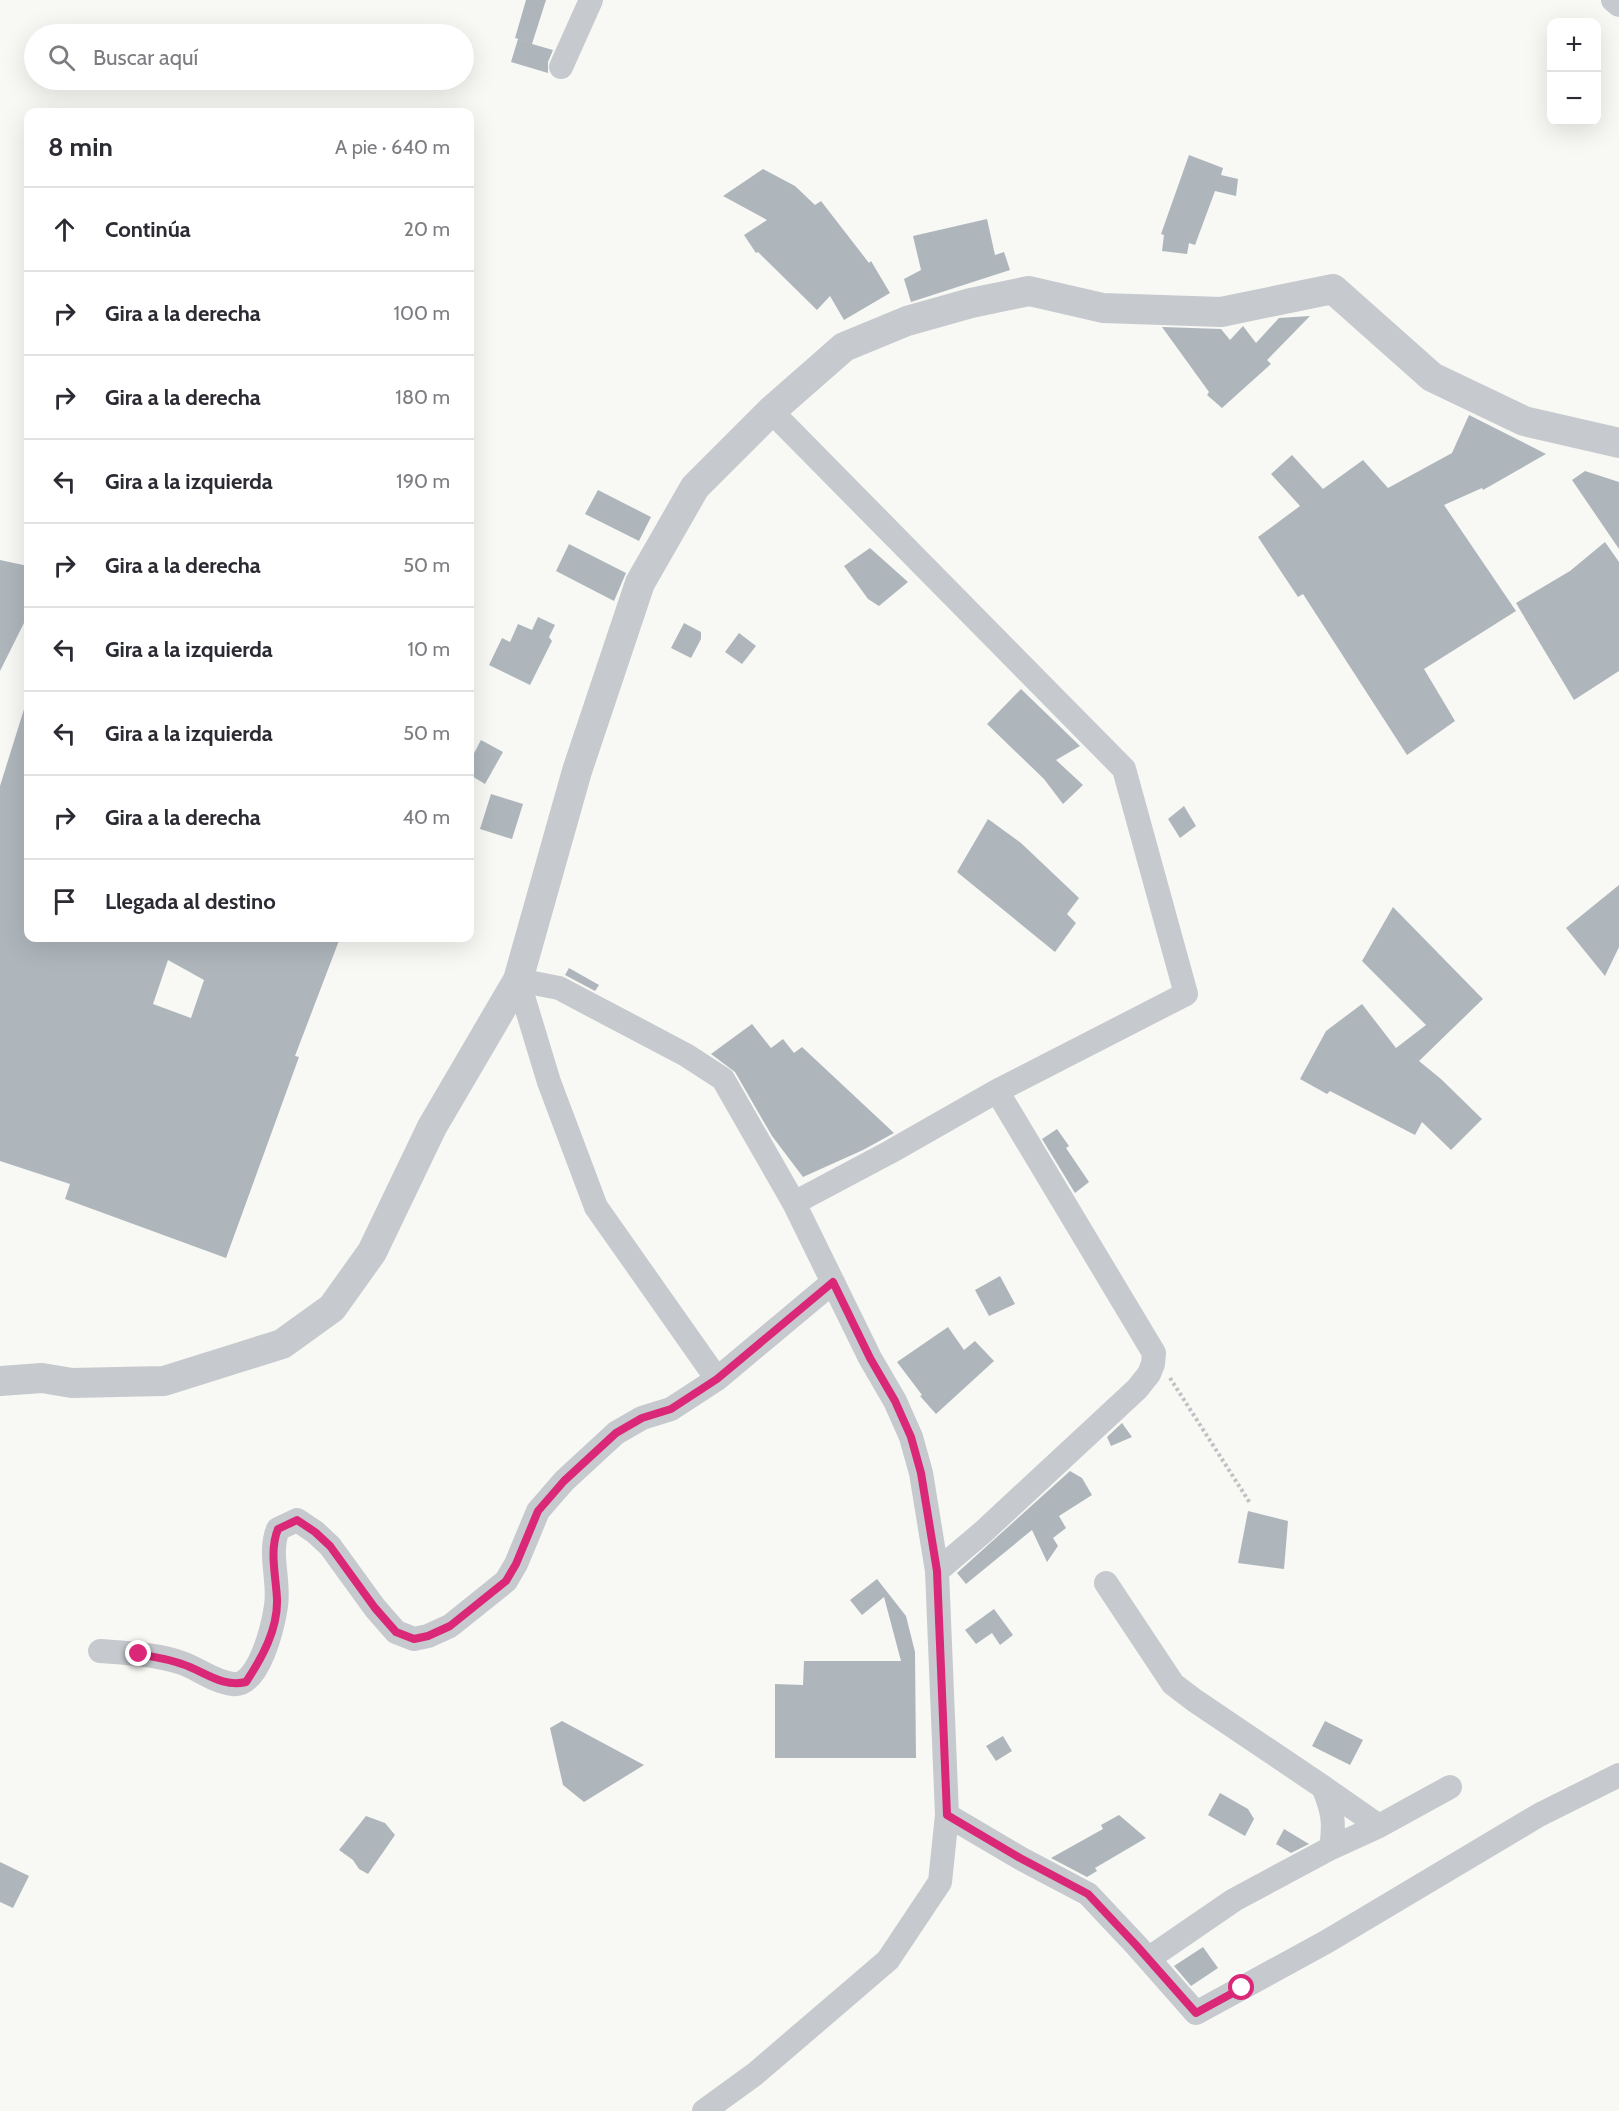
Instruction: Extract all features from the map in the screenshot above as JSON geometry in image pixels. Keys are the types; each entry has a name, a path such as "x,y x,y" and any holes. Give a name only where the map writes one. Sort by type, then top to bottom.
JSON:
{"street":[{"path":"561,67 591,0"},
{"path":"1613,0 1619,5"},
{"path":"0,1381 42,1378 72,1383 164,1381 282,1344 332,1308 372,1251 432,1127 518,980 577,771 640,583 695,487 771,411 844,346 907,321 971,303 1029,291 1104,308 1221,312 1333,289 1432,377 1524,421 1619,443"},
{"path":"771,411 1124,769 1186,994 997,1091 794,1203"},
{"path":"518,980 559,988 686,1055 723,1079 794,1203 870,1358 895,1401 911,1437 921,1473 937,1571 947,1815 940,1882 888,1960 755,2074 704,2111"},
{"path":"518,980 549,1082 596,1207 717,1379"},
{"path":"937,1571 983,1532 1137,1389 1149,1374 1153,1364 1154,1353 997,1091"},
{"path":"100,1650 139,1654 181,1663 228,1683 246,1682 260,1660 273,1625 277,1602 274,1540 278,1529 297,1520 330,1546 375,1608 396,1632 414,1639 450,1626 506,1581 516,1564 538,1511 564,1481 616,1433 642,1418 671,1409 717,1379 833,1282"},
{"path":"1106,1584 1173,1684 1379,1826"},
{"path":"947,1815 1020,1858 1088,1894 1196,2013 1326,1942 1539,1815 1619,1775"},
{"path":"1323,1787 1332,1808 1334,1828 1331,1848"},
{"path":"1148,1959 1234,1900 1450,1787"}],"path":[{"path":"1154,1353 1250,1503"}],"building":[{"path":"526,0 546,0 532,44 553,50 548,62 548,73 511,62 518,39 532,43 515,38"},
{"path":"1189,155 1223,168 1221,175 1238,179 1236,196 1215,191 1195,245 1189,243 1187,254 1162,251 1164,235 1161,234"},
{"path":"763,169 795,186 815,205 821,201 869,263 871,261 890,293 844,320 830,296 817,310 758,252 756,253 744,235 767,220 723,196"},
{"path":"987,219 995,255 1004,252 1010,270 911,302 904,279 921,270 913,236"},
{"path":"1310,316 1267,360 1271,364 1222,408 1207,395 1209,392 1162,327 1221,329 1230,340 1243,326 1256,343 1279,318"},
{"path":"1469,415 1546,454 1483,490 1482,488 1444,505 1516,611 1424,669 1455,721 1407,755 1303,594 1298,597 1258,537 1300,506 1271,474 1292,455 1323,489 1363,460 1388,488 1452,453"},
{"path":"1585,471 1619,482 1619,549 1572,480"},
{"path":"598,490 651,517 639,541 585,514"},
{"path":"1605,542 1619,562 1619,671 1574,700 1516,603 1570,571"},
{"path":"569,544 626,573 614,601 556,571"},
{"path":"870,548 908,582 879,606 868,599 844,566"},
{"path":"0,560 24,565 24,623 0,671"},
{"path":"538,617 555,625 549,637 552,641 530,685 489,665 502,638 510,642 518,624 532,630"},
{"path":"684,623 701,632 701,639 691,658 671,648"},
{"path":"739,633 756,646 742,664 725,652"},
{"path":"1021,689 1080,746 1056,760 1083,785 1063,804 1044,779 987,724"},
{"path":"24,709 24,942 338,942 295,1056 299,1057 226,1258 65,1199 70,1184 0,1161 0,786","holes":["168,960 204,980 191,1018 153,1004"]},
{"path":"481,740 503,752 485,784 474,777 474,753"},
{"path":"491,794 523,804 512,839 480,829"},
{"path":"1184,806 1196,826 1180,838 1168,819"},
{"path":"988,819 1021,843 1079,898 1067,914 1076,923 1055,952 957,872"},
{"path":"1619,885 1619,947 1605,976 1566,928"},
{"path":"1393,907 1483,999 1419,1061 1482,1119 1451,1150 1422,1122 1415,1135 1330,1091 1327,1094 1300,1079 1326,1031 1362,1004 1396,1048 1426,1025 1362,961"},
{"path":"569,968 599,985 595,991 565,975"},
{"path":"752,1024 771,1048 783,1039 794,1053 802,1047 894,1133 863,1150 803,1177 772,1136 735,1072 711,1054"},
{"path":"1057,1129 1069,1146 1066,1148 1089,1182 1075,1193 1042,1139"},
{"path":"1000,1276 1015,1304 989,1316 975,1290"},
{"path":"948,1327 964,1350 975,1341 994,1361 936,1414 920,1396 922,1395 897,1362"},
{"path":"1122,1423 1132,1437 1111,1446 1107,1437"},
{"path":"1070,1471 1082,1478 1092,1495 1059,1516 1066,1528 1053,1538 1058,1546 1047,1562 1032,1530 966,1584 957,1573"},
{"path":"1248,1511 1288,1521 1284,1569 1238,1563"},
{"path":"877,1579 906,1616 915,1652 916,1758 775,1758 775,1684 803,1685 804,1661 901,1661 884,1597 862,1615 850,1600"},
{"path":"994,1609 1013,1635 1000,1645 992,1633 976,1644 965,1630"},
{"path":"562,1721 644,1765 584,1802 563,1785 550,1728"},
{"path":"1325,1721 1363,1740 1350,1765 1312,1746"},
{"path":"1003,1736 1012,1751 996,1761 986,1746"},
{"path":"1220,1793 1248,1809 1254,1819 1245,1836 1208,1815"},
{"path":"1119,1815 1146,1838 1095,1868 1097,1871 1087,1877 1051,1858 1103,1829 1101,1825"},
{"path":"366,1816 385,1823 395,1835 368,1874 359,1869 353,1860 339,1850"},
{"path":"1284,1829 1309,1844 1291,1853 1276,1844"},
{"path":"0,1862 29,1876 13,1908 0,1902"},
{"path":"1203,1947 1218,1968 1191,1986 1174,1966"}],"route":[{"path":"139,1654 181,1663 222,1682 235,1684 246,1682 267,1644 273,1625 277,1602 274,1540 278,1529 297,1520 330,1546 375,1608 396,1632 414,1639 428,1636 450,1626 506,1581 516,1564 538,1511 564,1481 616,1433 642,1418 671,1409 717,1379 833,1282 870,1358 895,1401 911,1437 921,1473 937,1571 947,1815 1020,1858 1088,1894 1196,2013 1242,1988"}]}
